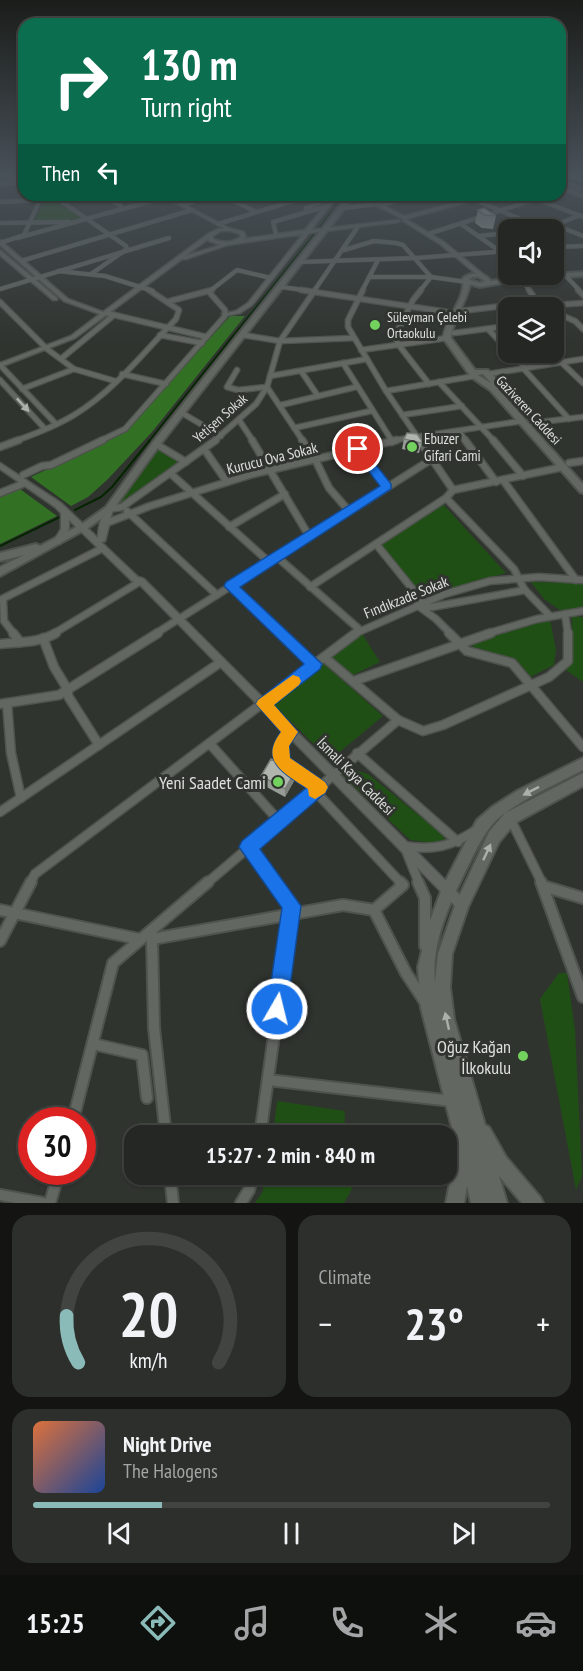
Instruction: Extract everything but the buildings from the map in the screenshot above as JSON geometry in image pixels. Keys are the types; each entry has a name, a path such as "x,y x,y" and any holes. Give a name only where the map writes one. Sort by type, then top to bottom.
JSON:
{"main road":[{"path":"0,572 57,542 119,505 156,444 325,230"},
{"path":"564,273 583,272"},
{"path":"450,335 447,328 484,280 498,278"},
{"path":"458,312 466,291 467,280 498,279"},
{"name":"Gaziveren Caddesi","path":"450,335 481,375 522,421 583,479"},
{"name":"Gaziveren Caddesi","path":"481,375 532,423 583,490"},
{"path":"0,557 57,542"},
{"path":"480,1203 464,1149 429,1008 426,967 435,926 448,891 483,825 497,811 522,795 583,764"},
{"path":"498,1203 446,1019 442,987 445,954 462,905 494,837 510,818 583,779"},
{"path":"474,1118 500,1163 534,1203"},
{"path":"455,1203 464,1149"}],"street":[{"path":"18,238 24,235 27,230"},
{"path":"0,243 47,230"},
{"path":"104,230 127,249"},
{"path":"19,260 118,230"},
{"path":"210,230 214,242 233,243 243,235 234,230"},
{"path":"56,424 0,365 47,349 73,337 211,234 233,230"},
{"path":"235,230 290,234"},
{"path":"174,263 233,243 316,230"},
{"name":"Yetişen Sokak","path":"119,505 204,449 256,404 267,387 280,341 356,230"},
{"path":"421,230 484,280"},
{"path":"428,234 441,230"},
{"path":"470,230 498,250"},
{"path":"568,230 583,236"},
{"path":"0,494 42,466 51,465 125,429 225,314 243,309 309,231"},
{"path":"478,236 498,234"},
{"path":"0,289 169,238"},
{"path":"343,251 352,246 391,241 403,245 431,278"},
{"path":"0,243 66,300 103,315"},
{"path":"564,247 583,246"},
{"path":"91,274 127,249"},
{"path":"0,252 67,307 103,315 114,315 207,337"},
{"path":"299,262 378,260 498,252"},
{"path":"378,260 348,320 348,327 386,391 453,490"},
{"path":"369,277 467,280 464,262"},
{"path":"170,301 209,292 237,270 271,278"},
{"path":"0,447 56,424 86,407 116,381 176,319 179,310 154,290 142,286 91,274 58,271"},
{"path":"564,277 582,293"},
{"path":"429,384 398,344 395,336 410,306 431,278"},
{"path":"280,287 458,312 498,307"},
{"path":"209,292 225,314"},
{"path":"0,302 47,349 74,369 116,381"},
{"path":"564,304 583,303"},
{"path":"564,310 583,329"},
{"path":"62,358 114,315"},
{"path":"565,317 575,321"},
{"path":"361,350 498,328"},
{"path":"488,329 498,339"},
{"path":"160,335 202,343"},
{"path":"243,335 280,341 354,338"},
{"path":"270,376 367,359"},
{"path":"564,362 583,359"},
{"path":"343,363 392,442"},
{"path":"520,363 569,419"},
{"path":"386,391 555,363"},
{"path":"562,363 583,383"},
{"path":"22,389 74,369"},
{"path":"237,370 226,387 238,390 267,387 315,459 329,488 349,511"},
{"path":"301,371 318,396"},
{"path":"122,374 166,384"},
{"path":"0,380 45,429"},
{"path":"439,382 483,428 523,476"},
{"path":"281,405 356,387"},
{"path":"402,415 462,406"},
{"path":"294,428 371,411"},
{"path":"182,413 221,436"},
{"path":"532,423 583,417"},
{"path":"239,420 309,536"},
{"name":"Kurucu Ova Sokak","path":"104,524 128,513 189,493 315,459 416,436 522,421"},
{"path":"459,431 579,580"},
{"path":"156,444 186,462"},
{"path":"204,449 227,482"},
{"path":"358,449 387,487"},
{"name":"İsmali Kaya Caddesi","path":"0,459 85,526"},
{"path":"21,798 10,753 4,703 59,694 68,690 432,459"},
{"path":"310,587 446,498 453,490 583,461"},
{"name":"İsmali Kaya Caddesi","path":"0,465 58,499 103,543 135,579 141,581 462,905"},
{"path":"170,473 189,493 268,561"},
{"path":"229,527 285,494"},
{"path":"446,498 514,569 517,579 525,590 550,616"},
{"path":"119,505 217,595"},
{"path":"20,642 4,621 2,600 103,543 104,524 109,509"},
{"path":"57,542 66,529 65,512"},
{"path":"376,544 420,604 458,643 467,651 513,663 583,747"},
{"path":"276,556 360,630"},
{"name":"Fındıkzade Sokak","path":"0,941 36,874 360,630 445,594 490,581 539,578 579,580"},
{"path":"0,644 43,638 141,581"},
{"path":"231,586 315,664"},
{"path":"420,604 432,607 525,590"},
{"path":"354,681 458,643 550,616 583,611"},
{"path":"324,657 398,720 423,731 443,725 549,677 568,661 565,614"},
{"path":"43,638 54,667 68,690 68,696 99,745"},
{"path":"0,812 221,662"},
{"path":"77,1107 113,963 398,720"},
{"path":"152,939 343,905 374,910 403,885 317,789 283,763 280,753 282,743 290,732"},
{"path":"210,744 279,821"},
{"path":"357,753 458,842"},
{"path":"510,818 543,885 583,998"},
{"path":"404,846 440,850 458,842 483,825"},
{"path":"404,846 425,898 426,967"},
{"path":"248,847 292,906 262,1125"},
{"path":"543,885 583,898"},
{"path":"0,910 139,939"},
{"path":"374,910 406,973 429,1008"},
{"path":"152,928 154,1028 165,1125"},
{"path":"93,1044 142,1055 147,1098"},
{"path":"268,1080 452,1101"},
{"path":"50,1203 55,1185"},
{"path":"171,1185 173,1203"},
{"path":"241,1203 250,1185"},
{"path":"0,1195 43,1203"}],"green space":[{"path":"230,316 245,316 152,432 88,497 71,506 31,477 125,432"},
{"path":"158,449 180,462 122,503 121,501"},
{"path":"20,489 57,516 0,544 0,497"},
{"path":"442,503 506,573 423,597 380,544"},
{"path":"531,582 583,583 583,608 560,610 544,599"},
{"path":"572,616 583,617 583,682 566,670 573,658"},
{"path":"550,619 556,650 554,665 530,677 517,660 473,647 471,643"},
{"path":"361,632 380,662 353,675 329,654"},
{"path":"324,664 383,716 330,760 272,703"},
{"path":"355,770 368,774 442,834 445,841 433,843 410,840 341,774"},
{"path":"559,973 567,973 575,1030 582,1176 576,1190 540,999"},
{"path":"277,1101 345,1111 344,1125 274,1125"},
{"path":"263,1185 354,1185 344,1203 255,1203 263,1191"}],"waterway":[{"path":"149,441 315,233"},
{"path":"75,510 101,497 112,487 150,440"},
{"path":"0,546 62,516"}],"slow traffic":[{"path":"293,681 264,704 290,732 282,743 280,753 283,763 319,787 315,791"}],"place":[{"name":"Süleyman Çelebi Ortaokulu","path":"375,325"},
{"name":"Ebuzer Gifari Cami","path":"412,447"},
{"name":"Yeni Saadet Cami","path":"278,782"},
{"name":"Oğuz Kağan İlkokulu","path":"523,1056"}],"route":[{"path":"277,1009 292,906 248,847 319,787 283,763 280,753 282,743 290,732 264,704 315,664 231,586 387,487 358,449"}]}
